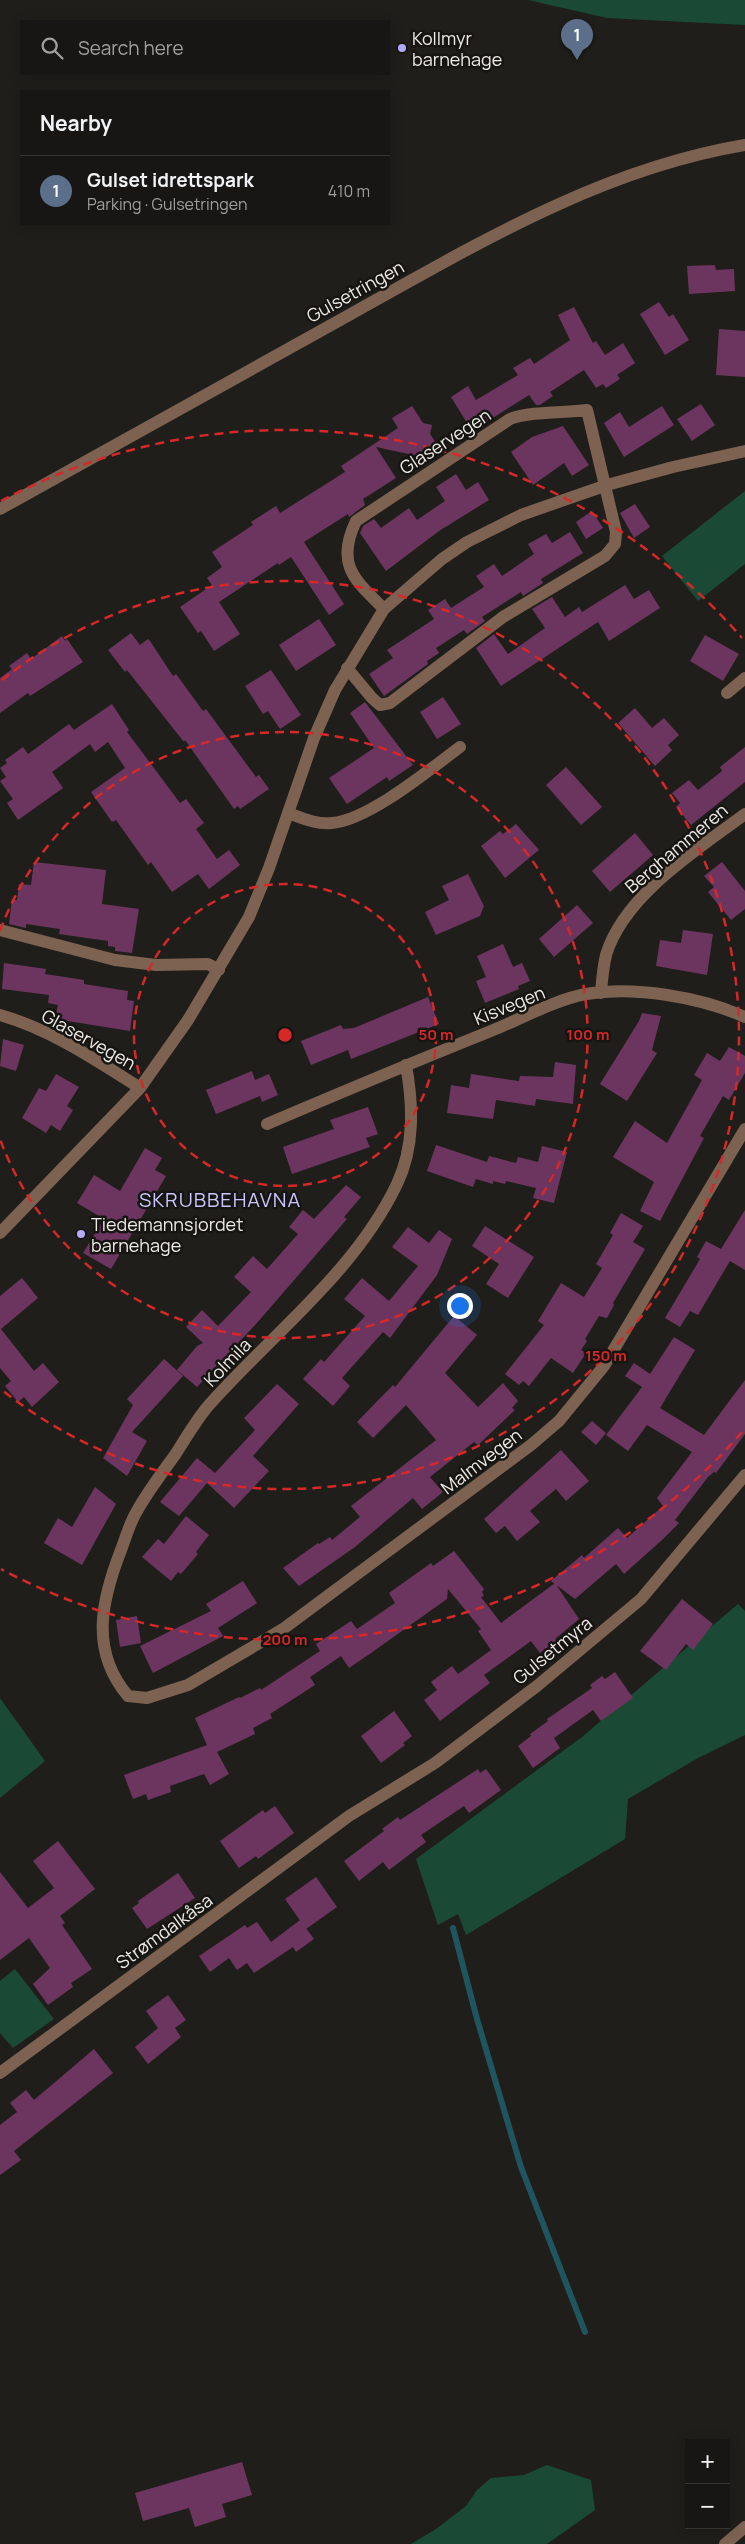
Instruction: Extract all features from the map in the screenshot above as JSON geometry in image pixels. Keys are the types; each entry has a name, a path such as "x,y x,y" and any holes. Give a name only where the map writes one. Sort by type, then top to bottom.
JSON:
{"street":[{"name":"Gulsetringen","path":"0,509 526,219 630,174 677,160 745,146"},
{"name":"Glaservegen","path":"347,668 372,698 380,704 390,703 504,617 605,556 615,544 616,532 607,485 587,410 560,414 522,414 510,419 356,521 350,535 347,554 350,572 384,610"},
{"name":"Glaservegen","path":"0,1015 18,1020 51,1035 140,1088 174,1042 219,970 249,917 314,738 347,668 384,610 413,582 468,542 521,515 607,485 673,467 745,451"},
{"path":"727,693 745,678"},
{"path":"288,813 309,821 330,824 342,822 394,794 460,747"},
{"name":"Berghammeren","path":"601,993 606,954 616,932 633,906 682,862 745,814"},
{"path":"0,930 115,960 156,965 208,964 219,970"},
{"name":"Kisvegen","path":"267,1124 406,1065 554,1005 584,995 601,993 661,995 699,1001 745,1017"},
{"name":"Kolmila","path":"128,1696 115,1677 108,1660 101,1621 109,1583 136,1512 208,1406 315,1297 356,1249 382,1213 398,1182 408,1148 412,1118 406,1065"},
{"path":"0,1233 140,1088"},
{"name":"Malmvegen","path":"128,1696 146,1698 188,1685 283,1629 532,1445 559,1421 604,1366 745,1128"},
{"name":"Gulsetmyra","path":"349,1816 435,1763 537,1686 641,1599 745,1475"},
{"name":"Strømdalkåsa","path":"0,2073 349,1816"},
{"path":"725,2544 745,2527"}],"green space":[{"path":"528,0 745,0 745,25 607,18"},
{"path":"745,491 745,564 698,601 662,556"},
{"path":"738,1604 745,1611 745,1735 698,1758 628,1799 625,1839 466,1935 458,1914 438,1925 416,1859 582,1737"},
{"path":"0,1698 45,1761 0,1798"},
{"path":"15,1969 54,2019 13,2048 0,2033 0,1981"},
{"path":"547,2465 591,2480 595,2510 547,2544 411,2544 436,2529 466,2506 477,2490 491,2478 524,2475"}],"building":[{"path":"715,265 716,270 734,269 735,291 689,294 687,266"},
{"path":"659,302 669,317 673,314 689,340 665,355 640,314"},
{"path":"574,307 593,343 596,341 605,355 623,343 635,363 617,375 620,379 606,388 603,384 596,388 584,370 550,392 553,396 540,405 536,405 529,395 472,431 451,397 468,386 476,400 518,375 513,368 530,358 534,364 570,340 558,315"},
{"path":"719,329 745,331 745,377 716,375"},
{"path":"701,404 715,425 692,441 677,419"},
{"path":"412,406 423,423 432,425 430,434 440,449 421,461 418,456 376,447 396,478 363,499 365,505 349,517 348,514 304,542 344,604 329,615 291,557 279,565 278,563 219,602 240,634 214,651 201,631 198,633 180,607 212,585 207,578 222,567 212,552 253,525 251,522 276,506 280,513 345,472 341,466 398,428 392,418"},
{"path":"662,406 674,425 624,457 604,423 620,412 629,427"},
{"path":"563,426 589,465 572,476 564,463 533,485 511,452 532,437"},
{"path":"456,474 466,490 478,482 489,500 439,531 386,571 360,533 363,526 374,519 381,528 409,508 417,520 445,501 436,487"},
{"path":"635,504 650,527 634,538 620,513"},
{"path":"592,511 603,528 586,539 576,522"},
{"path":"570,532 583,553 541,579 543,583 523,596 521,592 482,617 485,621 467,634 464,630 436,648 439,653 427,661 428,664 384,696 369,674 393,658 387,650 434,619 428,610 445,599 451,608 484,587 476,576 494,564 502,576 534,554 528,544 546,534 552,543"},
{"path":"625,585 634,599 649,590 660,608 609,641 598,622 501,686 476,648 494,634 508,654 545,628 532,609 552,597 565,617 579,607 582,612"},
{"path":"319,619 336,645 296,671 279,645"},
{"path":"131,633 140,645 148,639 150,641 173,676 176,674 203,711 206,709 256,777 259,775 269,789 240,809 238,806 234,809 185,740 184,742 127,670 125,672 108,650"},
{"path":"705,635 739,654 723,681 690,661"},
{"path":"62,636 65,641 67,639 83,662 30,696 28,693 0,713 0,678 12,669 9,666 27,653 31,659"},
{"path":"271,670 301,715 280,729 268,711 263,714 245,686"},
{"path":"443,697 461,724 437,739 420,712"},
{"path":"365,702 413,765 389,781 387,777 347,804 329,778 374,748 350,713"},
{"path":"112,704 129,730 127,732 180,803 186,799 204,823 196,829 217,859 229,850 240,865 209,889 198,874 172,892 151,862 148,865 116,820 112,822 91,792 125,768 108,742 95,752 90,744 52,772 63,788 18,820 7,803 13,799 0,781 6,777 0,768 7,763 5,760 23,747 28,754 69,724 74,730"},
{"path":"635,708 652,728 664,718 679,735 668,745 672,750 655,766 618,723"},
{"path":"745,747 745,782 691,825 676,807 680,803 672,793 689,780 698,790 722,771 720,767"},
{"path":"566,767 602,807 581,825 546,785"},
{"path":"516,824 539,850 505,878 481,846 500,831 503,834"},
{"path":"635,833 653,855 610,892 592,871"},
{"path":"34,862 106,870 102,904 139,909 132,953 115,951 115,947 108,946 108,941 59,934 60,929 26,924 26,928 9,924 12,899 17,900 19,884 31,885"},
{"path":"722,862 745,891 745,909 731,920 708,892 714,887 704,876"},
{"path":"468,874 484,906 480,916 436,935 425,912 449,900 442,886"},
{"path":"577,905 593,923 554,957 539,939"},
{"path":"683,930 713,934 707,975 656,966 660,940 681,943"},
{"path":"503,944 513,967 522,963 530,981 518,986 519,989 485,1003 476,981 486,977 477,956"},
{"path":"4,963 46,969 45,974 84,980 84,984 128,991 127,1000 134,1001 130,1031 55,1019 58,1005 48,1003 49,995 2,989"},
{"path":"428,997 439,1024 351,1059 348,1050 311,1065 301,1041 341,1025 343,1029 354,1028"},
{"path":"642,1013 661,1016 652,1050 657,1053 627,1101 600,1084"},
{"path":"3,1039 24,1045 16,1071 0,1066"},
{"path":"729,1047 745,1056 745,1073 729,1100 723,1096 700,1136 704,1138 660,1221 640,1211 654,1182 613,1157 635,1121 667,1143 702,1080 694,1075 707,1053 720,1061"},
{"path":"555,1062 576,1065 573,1104 536,1099 535,1106 496,1100 493,1119 447,1113 451,1085 469,1088 471,1074 519,1081 520,1076 553,1077"},
{"path":"252,1071 255,1080 269,1074 278,1095 262,1102 260,1096 216,1114 206,1090"},
{"path":"56,1074 79,1087 67,1106 73,1110 60,1131 51,1125 46,1133 22,1118 39,1088 46,1091"},
{"path":"368,1107 378,1134 366,1138 370,1147 292,1174 283,1147 334,1129 330,1120"},
{"path":"436,1145 487,1162 489,1156 516,1163 518,1157 538,1162 542,1146 567,1152 554,1203 533,1198 536,1188 506,1181 505,1184 493,1181 493,1184 476,1179 473,1187 427,1171"},
{"path":"145,1148 162,1158 155,1170 166,1176 111,1269 83,1253 104,1219 77,1203 94,1175 120,1191"},
{"path":"346,1185 361,1197 344,1217 347,1219 256,1324 197,1387 177,1370 197,1346 203,1343 186,1327 202,1310 218,1326 251,1292 234,1277 253,1256 267,1269 298,1234 289,1227 303,1210 314,1219"},
{"path":"745,1210 745,1270 730,1261 698,1315 690,1311 680,1327 665,1318 700,1259 697,1257 706,1241 721,1249"},
{"path":"621,1213 643,1226 633,1242 645,1249 613,1303 614,1305 607,1318 599,1316 585,1339 587,1341 581,1350 586,1353 573,1373 551,1358 529,1386 523,1381 519,1385 505,1374 544,1325 538,1321 561,1283 584,1297 602,1268 596,1264 613,1235 610,1233"},
{"path":"485,1226 534,1257 508,1298 486,1284 499,1264 472,1246"},
{"path":"408,1227 429,1243 439,1230 452,1239 437,1275 390,1338 383,1332 342,1378 350,1386 333,1406 303,1379 321,1359 324,1362 365,1316 344,1299 362,1278 389,1301 418,1266 392,1247"},
{"path":"22,1278 38,1298 1,1329 34,1371 43,1363 59,1382 32,1407 24,1397 18,1402 5,1386 11,1381 0,1368 0,1296"},
{"path":"454,1316 477,1335 445,1373 478,1407 503,1383 518,1401 512,1408 515,1410 478,1445 474,1442 430,1477 443,1492 422,1509 413,1498 355,1547 299,1586 283,1568 318,1543 330,1537 332,1540 360,1517 351,1506 436,1440 406,1405 373,1438 357,1422 393,1385 395,1387"},
{"path":"674,1337 695,1350 660,1408 704,1435 745,1380 745,1434 716,1473 714,1472 708,1477 675,1520 679,1523 663,1539 624,1574 616,1564 575,1599 551,1581 582,1555 584,1558 618,1528 627,1538 663,1506 657,1498 692,1452 647,1425 628,1451 606,1435 642,1387 625,1376 634,1363 650,1374"},
{"path":"164,1359 183,1376 132,1432 147,1441 127,1476 103,1458 133,1405 127,1399"},
{"path":"277,1384 299,1404 253,1456 269,1471 234,1508 207,1483 179,1516 160,1502 197,1458 215,1473 255,1430 244,1418"},
{"path":"592,1421 606,1433 596,1445 581,1432"},
{"path":"561,1450 589,1481 566,1501 556,1489 530,1511 540,1522 517,1541 505,1526 496,1533 484,1519"},
{"path":"95,1487 116,1504 82,1565 44,1543 58,1518 72,1527"},
{"path":"186,1516 209,1535 196,1552 198,1554 181,1574 178,1572 171,1581 142,1557 158,1539 164,1544"},
{"path":"454,1551 484,1589 482,1592 484,1596 481,1597 501,1623 555,1583 579,1619 555,1639 557,1641 540,1653 531,1641 484,1675 490,1683 440,1721 424,1700 437,1690 431,1682 452,1666 458,1674 491,1650 478,1631 481,1629 448,1589 447,1599 371,1653 349,1668 341,1656 310,1677 315,1685 270,1714 272,1718 253,1728 255,1734 217,1752 229,1774 210,1785 204,1774 170,1786 171,1792 148,1800 146,1794 133,1799 124,1775 207,1745 195,1718 260,1688 261,1690 320,1651 316,1644 351,1621 357,1629 395,1603 389,1593 431,1563 433,1566"},
{"path":"243,1581 257,1603 218,1628 223,1636 153,1673 140,1646 211,1611 206,1604"},
{"path":"682,1599 713,1624 693,1650 686,1644 666,1670 640,1651"},
{"path":"137,1616 141,1643 120,1647 116,1620"},
{"path":"615,1672 633,1698 601,1721 593,1710 554,1738 560,1748 533,1768 518,1746 531,1736 530,1734 548,1721 547,1719 592,1688 590,1685 602,1676 605,1679"},
{"path":"394,1711 412,1736 403,1743 405,1745 381,1763 361,1736"},
{"path":"478,1769 480,1773 486,1769 501,1790 469,1813 464,1806 421,1835 426,1842 389,1870 383,1862 359,1881 344,1861 384,1831 382,1829 398,1817 400,1820"},
{"path":"275,1806 294,1833 258,1859 256,1856 239,1868 220,1841 263,1810 265,1813"},
{"path":"58,1841 95,1889 60,1916 65,1923 62,1925 92,1969 71,1983 73,1987 48,2005 33,1984 50,1968 29,1938 0,1960 0,1872 28,1908 54,1888 33,1861"},
{"path":"178,1873 195,1898 147,1929 132,1908 139,1903 138,1901"},
{"path":"316,1877 337,1907 306,1929 285,1899"},
{"path":"300,1920 314,1939 296,1952 293,1947 254,1973 247,1963 237,1970 229,1958 210,1972 199,1956 245,1925 247,1928 257,1922 271,1942"},
{"path":"168,1995 186,2020 175,2028 181,2037 148,2064 135,2047 158,2028 146,2011"},
{"path":"94,2049 113,2073 14,2151 21,2160 0,2175 0,2125 17,2112 10,2103 26,2090 34,2100"},
{"path":"242,2462 252,2495 222,2504 226,2517 195,2527 189,2508 143,2521 135,2493"}],"waterway":[{"path":"453,1928 477,2019 521,2167 585,2332"}],"place":[{"name":"Kollmyr barnehage","path":"402,48"},
{"name":"Gulset idrettspark","path":"577,60"},
{"name":"Tiedemannsjordet barnehage","path":"81,1234"}],"district":[{"name":"SKRUBBEHAVNA","path":"220,1199"}]}
